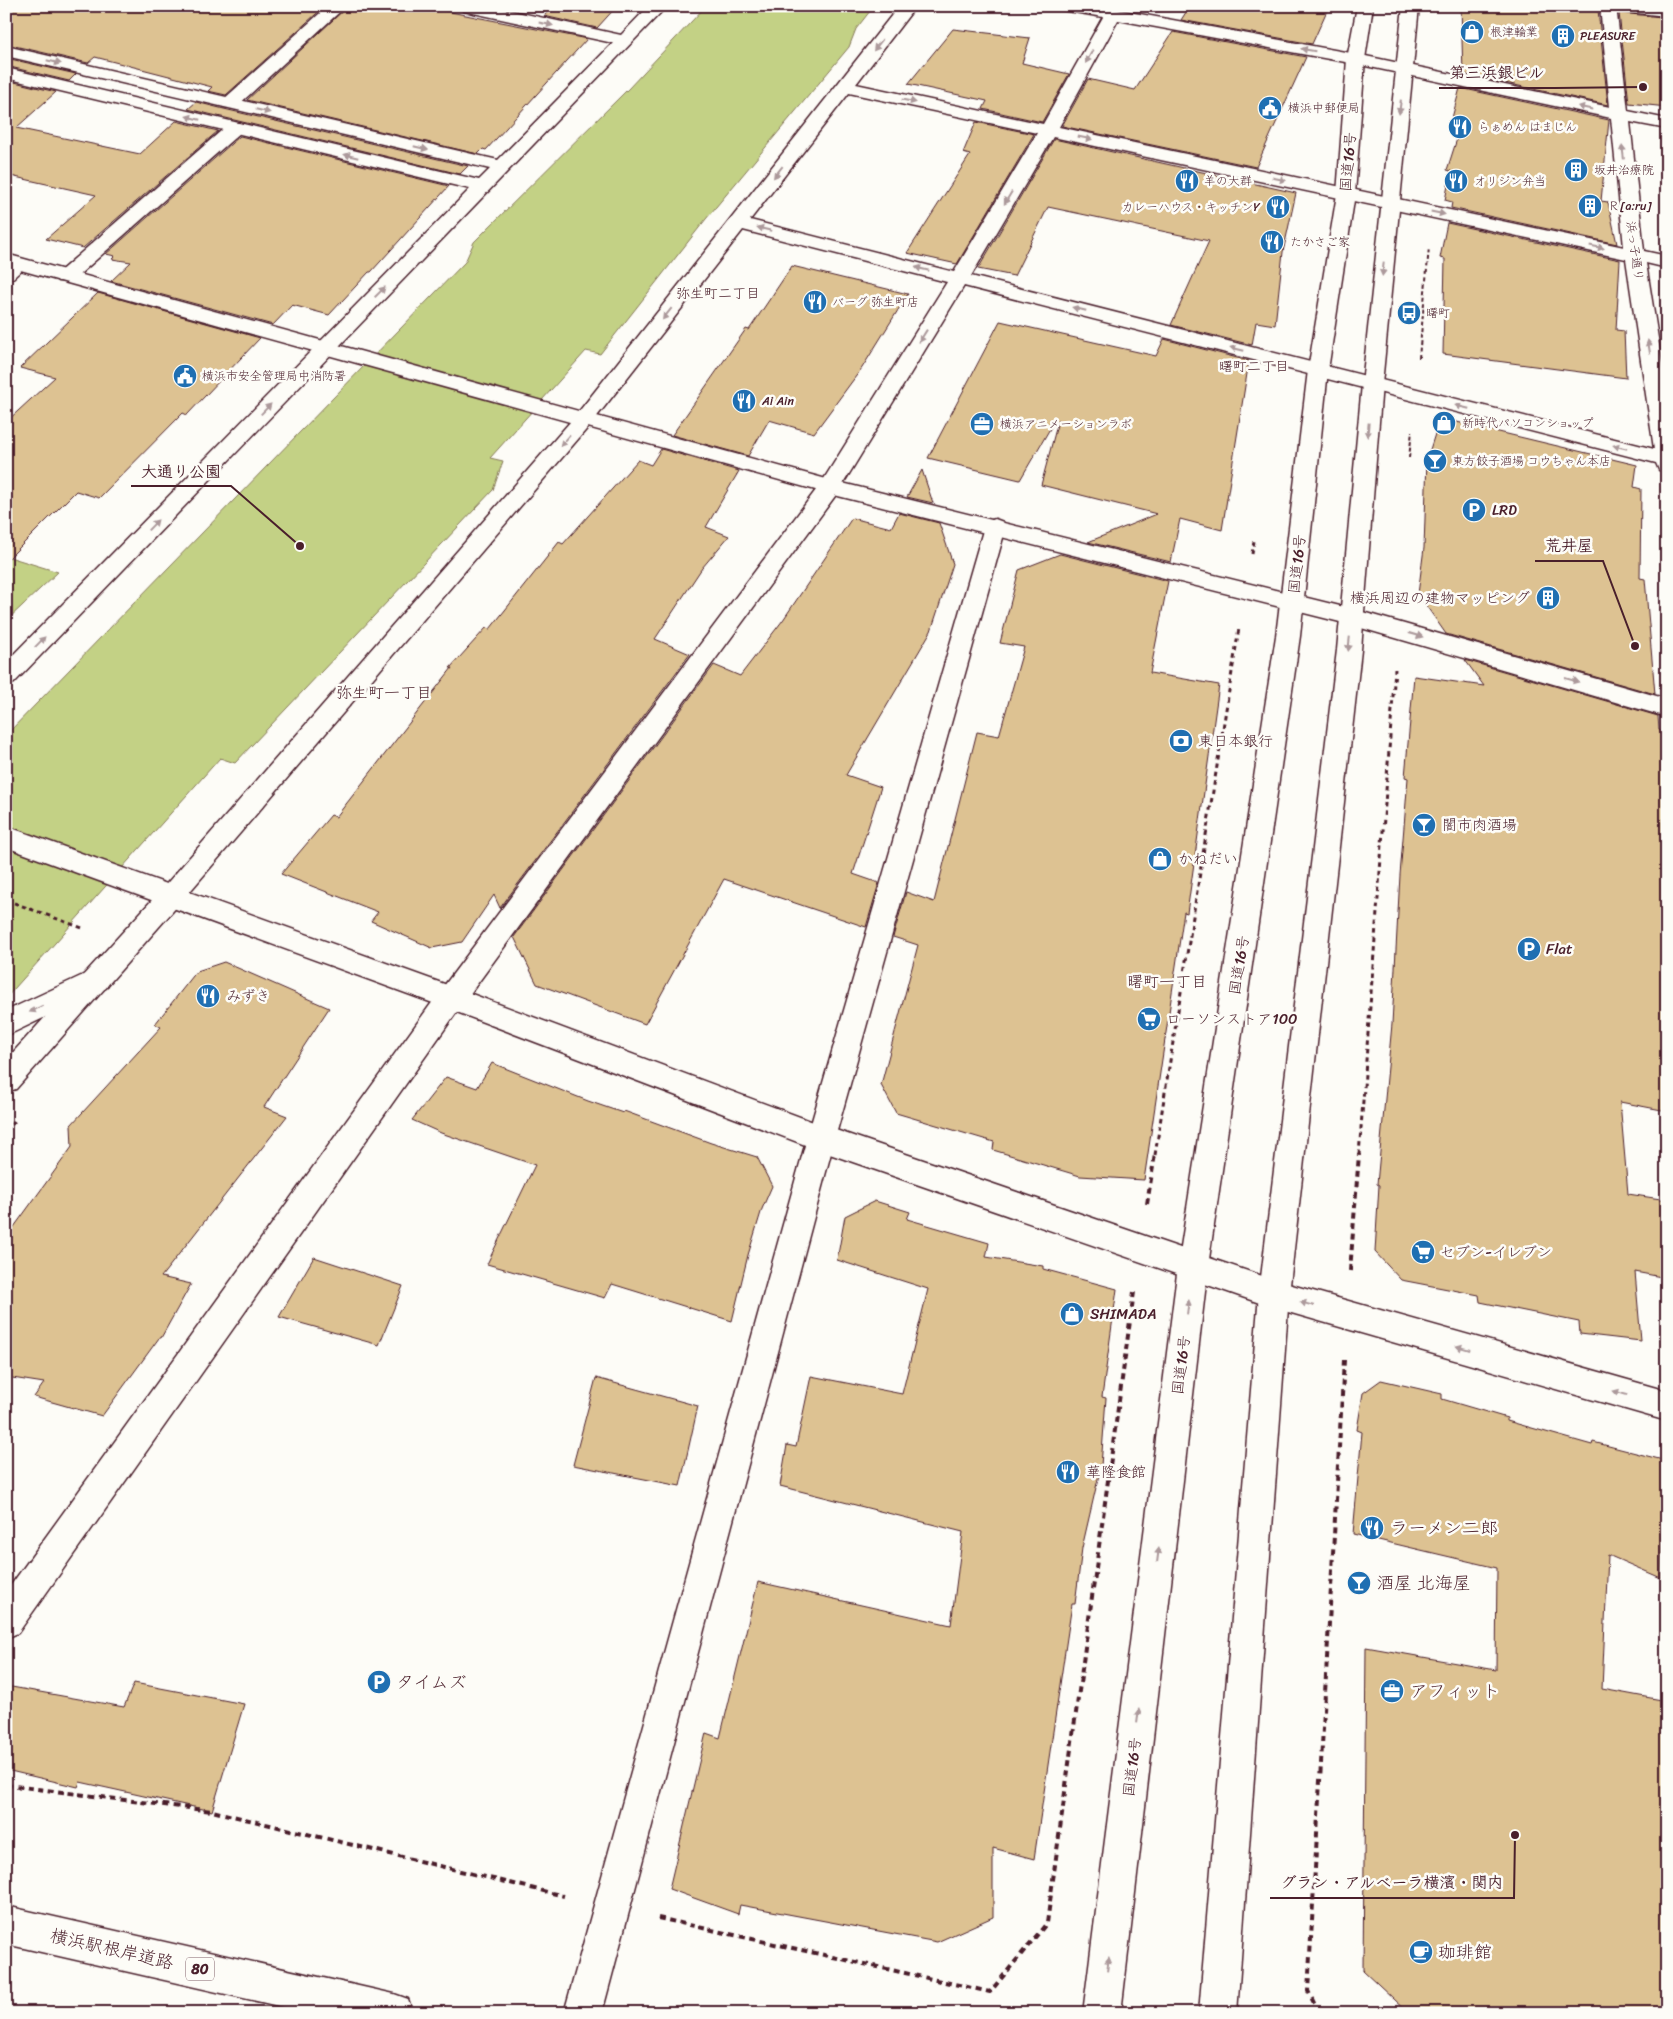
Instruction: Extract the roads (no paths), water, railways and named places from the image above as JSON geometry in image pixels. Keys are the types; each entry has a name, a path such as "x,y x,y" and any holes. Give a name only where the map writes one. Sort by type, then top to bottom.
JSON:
{"main road":[{"path":"230,103 338,6"},
{"path":"464,6 626,41"},
{"path":"6,677 326,347 504,168 659,6"},
{"path":"6,1080 171,896 584,419 908,6"},
{"path":"1068,6 1356,59 1667,124"},
{"name":"国道16号","path":"1102,2013 1193,1266 1292,602 1318,370 1346,194 1356,59 1365,6"},
{"path":"1218,2013 1274,1294 1352,617 1372,384 1411,6"},
{"name":"浜っ子通り","path":"1608,6 1618,114 1635,255 1667,465"},
{"path":"1620,6 1667,11"},
{"path":"6,1621 451,998 830,487 959,279 1048,130 1113,14"},
{"path":"6,50 504,168"},
{"path":"6,73 484,187"},
{"path":"845,87 1667,262"},
{"path":"65,277 235,128"},
{"path":"739,222 1666,459"},
{"path":"10,266 65,277 326,347 830,487 995,526 1352,617 1667,708"},
{"path":"583,2013 821,1138 995,526"},
{"path":"6,836 451,998 821,1138 1274,1294 1667,1406"},
{"path":"6,1024 96,980"},
{"name":"横浜駅根岸道路","path":"6,1924 394,2013"}],"place":[{"name":"根津輪業","path":"1472,32"},
{"name":"PLEASURE","path":"1563,36"},
{"name":"第三浜銀ビル","path":"1643,87"},
{"name":"横浜中郵便局","path":"1270,108"},
{"name":"らぁめん はまじん","path":"1460,127"},
{"name":"坂井治療院","path":"1576,170"},
{"name":"羊の大群","path":"1187,181"},
{"name":"オリジン弁当","path":"1456,181"},
{"name":"Ｒ[a:ru]","path":"1590,206"},
{"name":"カレーハウス・キッチンY","path":"1278,207"},
{"name":"たかさご家","path":"1272,242"},
{"name":"バーグ 弥生町店","path":"815,302"},
{"name":"曙町","path":"1409,313"},
{"name":"横浜市安全管理局中消防署","path":"185,376"},
{"name":"Ai Ain","path":"744,401"},
{"name":"新時代パソコンショップ","path":"1444,423"},
{"name":"横浜アニメーションラボ","path":"982,424"},
{"name":"東方餃子酒場 コウちゃん本店","path":"1435,461"},
{"name":"LRD","path":"1474,510"},
{"name":"大通り公園","path":"300,546"},
{"name":"横浜周辺の建物マッピング","path":"1548,598"},
{"name":"荒井屋","path":"1635,646"},
{"name":"東日本銀行","path":"1181,741"},
{"name":"闇市肉酒場","path":"1424,825"},
{"name":"かねだい","path":"1160,859"},
{"name":"Flat","path":"1529,949"},
{"name":"みずき","path":"208,996"},
{"name":"ローソンストア100","path":"1149,1019"},
{"name":"セブン-イレブン","path":"1423,1252"},
{"name":"SHIMADA","path":"1072,1314"},
{"name":"華隆食館","path":"1068,1472"},
{"name":"ラーメン二郎","path":"1372,1528"},
{"name":"酒屋 北海屋","path":"1359,1583"},
{"name":"タイムズ","path":"379,1682"},
{"name":"アフィット","path":"1392,1691"},
{"name":"グラン・アルベーラ横濱・関内","path":"1515,1835"},
{"name":"珈琲館","path":"1421,1952"}],"district":[{"name":"弥生町二丁目","path":"718,293"},
{"name":"曙町二丁目","path":"1254,366"},
{"name":"弥生町一丁目","path":"384,692"},
{"name":"曙町一丁目","path":"1167,981"}]}
